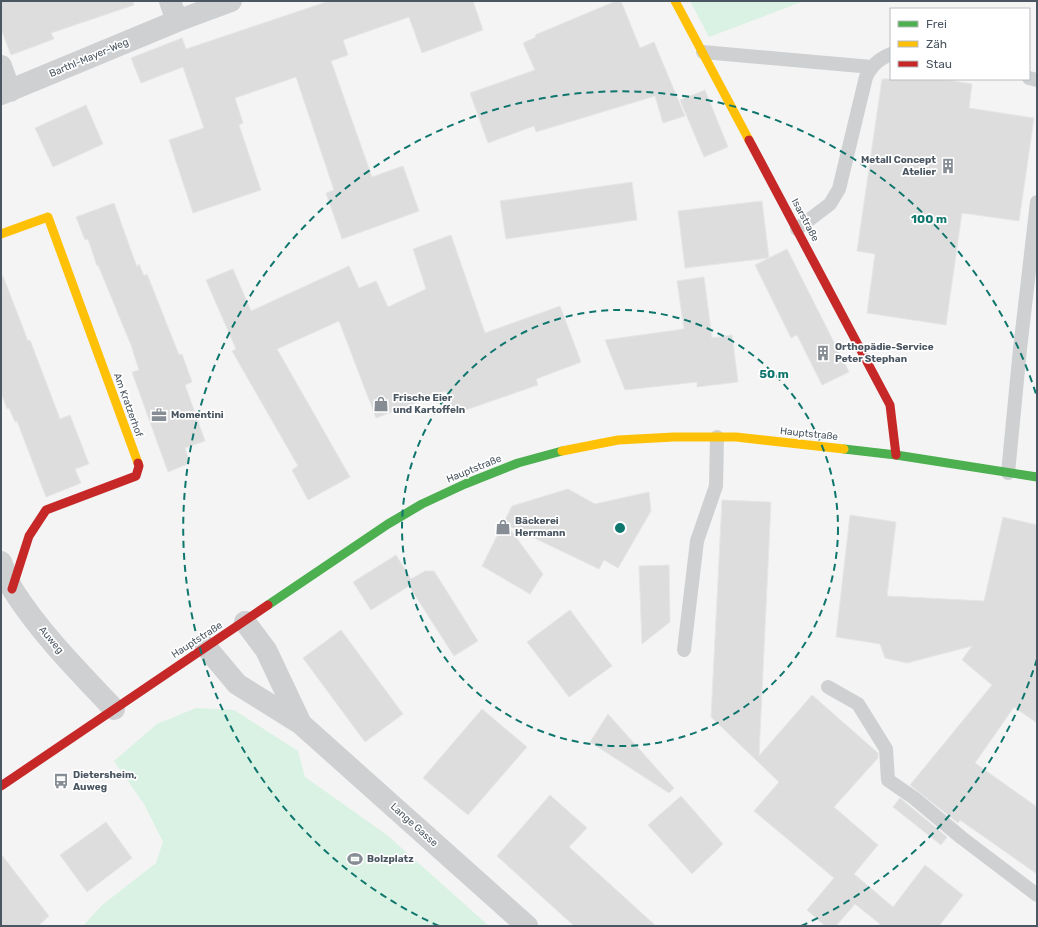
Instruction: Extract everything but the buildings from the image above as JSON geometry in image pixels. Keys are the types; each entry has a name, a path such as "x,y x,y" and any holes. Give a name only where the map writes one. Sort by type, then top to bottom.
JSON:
{"main road":[{"name":"Isarstraße","path":"675,1 890,405 896,455"},
{"name":"Am Kratzerhof","path":"1,234 48,217 139,466 136,476 46,510 29,536 12,589"},
{"name":"Hauptstraße","path":"1,786 383,528 422,504 465,484 518,463 568,450 618,440 674,437 717,437 743,438 896,455 1037,477"}],"street":[{"name":"Barthl-Mayer-Weg","path":"6,92 174,11 231,1"},
{"path":"1,66 6,92"},
{"name":"Auweg","path":"1,562 12,589 34,619 62,654 114,709"},
{"name":"Lange Gasse","path":"245,622 266,650 301,724"},
{"name":"Lange Gasse","path":"206,647 237,684 301,724 527,926"}],"lane":[{"path":"703,52 872,66"},
{"path":"797,229 830,204 839,189 866,77 872,66 890,54"},
{"path":"1008,473 1020,349 1037,202"},
{"path":"684,650 697,541 716,486 717,437"},
{"path":"828,687 858,704 886,749 888,780 914,798 962,838 1037,895"}],"green space":[{"path":"690,1 804,1 709,37"},
{"path":"196,708 234,710 298,751 305,777 387,835 489,926 83,926 101,906 156,863 163,842 144,804 114,761 157,724"}],"traffic: fast":[{"path":"844,449 896,455 1037,477"},
{"path":"268,605 388,524 422,504 465,484 518,463 562,451"}],"traffic: slow":[{"path":"675,1 749,140"},
{"path":"1,234 48,217 138,463"},
{"path":"562,451 618,440 674,437 736,437 844,449"}],"traffic: jam":[{"path":"749,140 890,405 896,455"},
{"path":"12,589 29,536 46,510 136,476 139,466 138,463"},
{"path":"1,786 268,605"}],"place":[{"name":"Metall Concept Atelier","path":"948,166"},
{"name":"Orthopädie-Service Peter Stephan","path":"823,353"},
{"name":"Frische Eier und Kartoffeln","path":"381,404"},
{"name":"Momentini","path":"159,415"},
{"name":"Bäckerei Herrmann","path":"503,527"},
{"name":"Dietersheim, Auweg","path":"61,781"},
{"name":"Bolzplatz","path":"355,859"}]}
